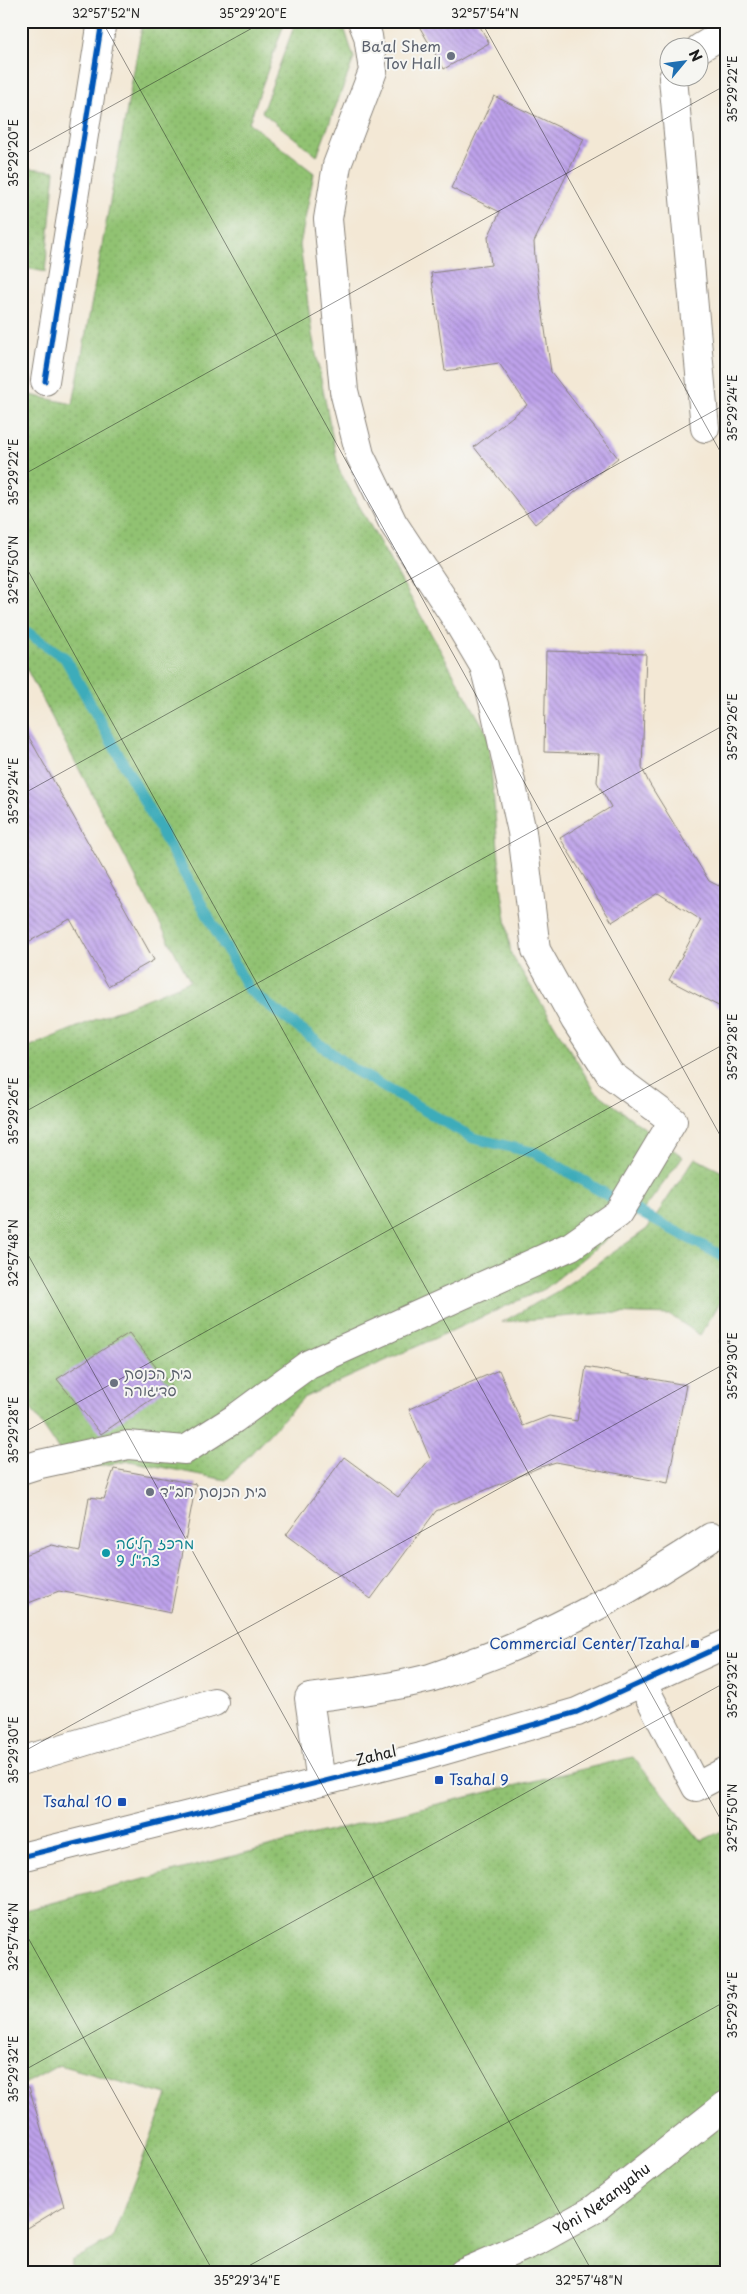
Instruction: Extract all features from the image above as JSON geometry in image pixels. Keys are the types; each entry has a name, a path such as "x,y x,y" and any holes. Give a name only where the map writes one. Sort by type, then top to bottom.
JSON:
{"street":[{"path":"45,382 102,21"},
{"path":"21,1470 40,1464 128,1445 185,1450 234,1419 309,1364 570,1246 618,1213 673,1121 610,1074 575,1020 536,950 522,832 484,666 455,617 393,524 360,456 344,391 328,219 336,165 373,71 368,36 362,21"},
{"path":"710,42 726,32"},
{"path":"674,88 705,428"},
{"path":"321,1782 310,1698 361,1692 430,1678 514,1647 615,1597 658,1573 711,1538"},
{"name":"Zahal","path":"21,1857 421,1757 577,1712 726,1644"},
{"path":"642,1683 696,1787 726,1771"},
{"path":"21,1761 214,1702"},
{"name":"Yoni Netanyahu","path":"464,2273 540,2240 593,2210 726,2105"}],"green space":[{"path":"143,21 285,21 249,123 314,173 300,245 312,334 339,470 488,735 502,892 511,954 595,1091 683,1157 645,1208 546,1288 303,1398 226,1480 130,1461 73,1470 21,1394 21,1041 26,1048 190,981 25,666 21,664 21,393 73,404"},
{"path":"296,21 342,21 354,58 317,156 262,112"},
{"path":"21,167 55,171 45,272 21,267"},
{"path":"695,1158 726,1174 726,1293 700,1335 670,1315 607,1313 502,1322 558,1291 647,1229"},
{"path":"726,1333 726,1446 721,1341"},
{"path":"633,1757 701,1841 726,1829 726,2273 71,2273 72,2261 112,2239 167,2095 59,2065 21,2086 21,1911 376,1819"}],"building":[{"name":"Ba'al Shem Tov Hall","path":"416,21 477,21 489,43 444,69"},
{"path":"494,96 584,139 534,242 535,258 551,372 618,458 535,524 474,447 527,405 499,363 445,371 431,273 491,265 488,237 500,212 451,188"},
{"path":"546,651 646,654 642,768 649,783 709,881 719,886 726,873 726,1010 669,980 701,920 658,893 612,922 560,838 611,807 597,782 599,754 544,752"},
{"path":"21,723 154,960 108,986 70,919 21,946"},
{"name":"בית הכנסת סדיגורה","path":"129,1333 171,1386 101,1434 57,1379"},
{"path":"586,1367 686,1385 668,1483 556,1462 540,1467 436,1511 371,1599 286,1535 344,1457 398,1497 430,1459 409,1409 499,1370 523,1426 549,1416 577,1421"},
{"name":"מרכז קליטה צה\"ל 9","path":"114,1469 196,1484 171,1613 59,1591 21,1606 21,1556 52,1545 80,1551 89,1497 104,1499"},
{"path":"29,2087 64,2206 21,2232 21,2088"}],"waterway":[{"path":"21,628 65,658 249,990 351,1068 473,1138 536,1153 609,1196 726,1258"}],"cycle path":[{"path":"45,381 102,21"},
{"path":"21,1857 421,1757 577,1712 726,1644"}],"place":[{"name":"Ba'al Shem Tov Hall","path":"451,56"},
{"name":"בית הכנסת סדיגורה","path":"114,1383"},
{"name":"בית הכנסת חב\"ד","path":"150,1492"},
{"name":"מרכז קליטה צה\"ל 9","path":"106,1553"},
{"name":"Commercial Center/Tzahal","path":"695,1644"},
{"name":"Tsahal 9","path":"439,1780"},
{"name":"Tsahal 10","path":"122,1802"}]}
